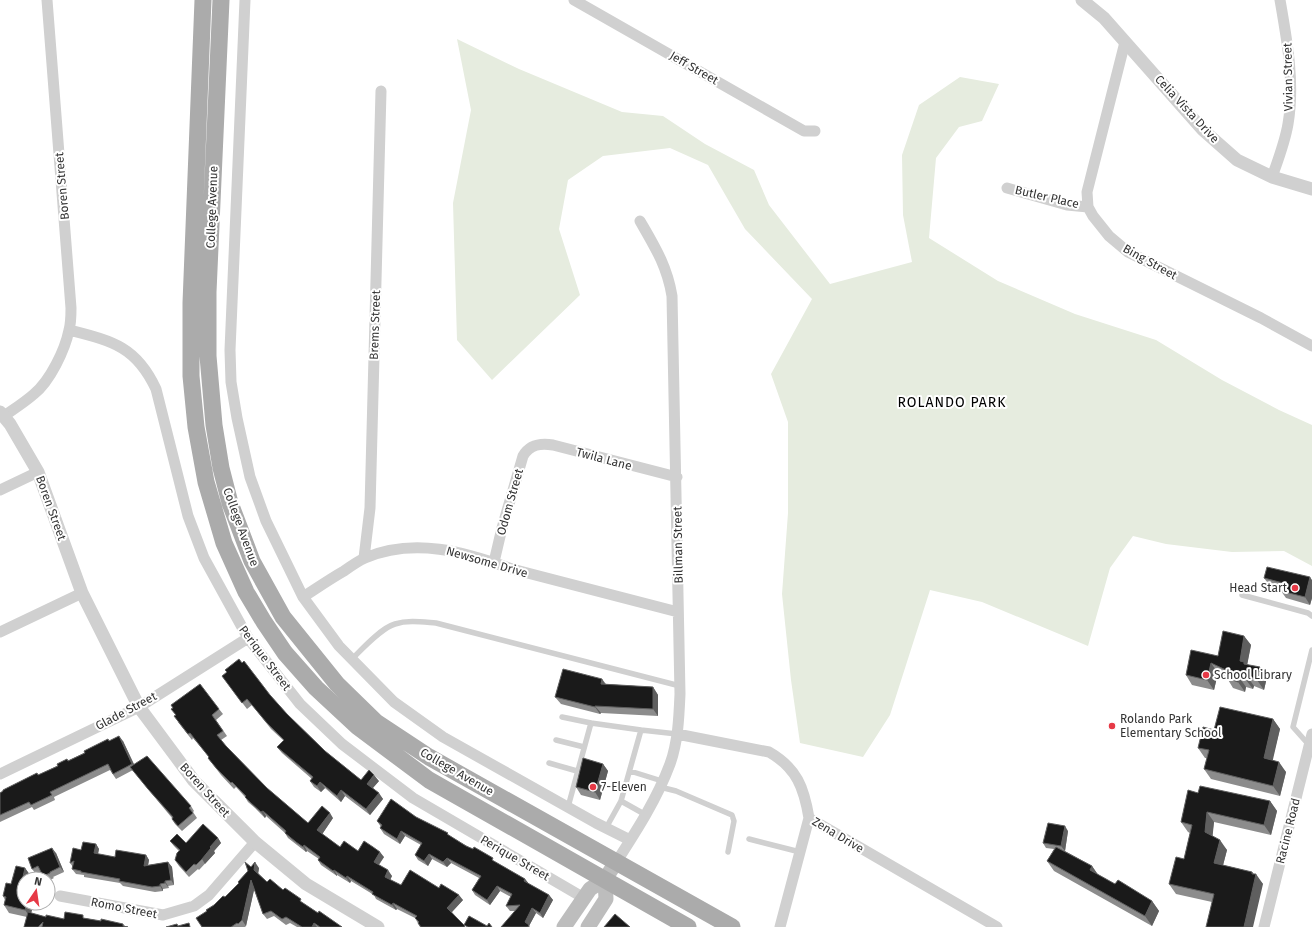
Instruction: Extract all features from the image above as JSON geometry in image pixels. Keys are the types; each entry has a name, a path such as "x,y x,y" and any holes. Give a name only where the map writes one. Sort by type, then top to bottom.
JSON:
{"main road":[{"name":"College Avenue","path":"203,0 191,303 192,376 196,427 206,482 224,543 246,592 285,653 316,688 358,727 430,780 688,927"},
{"name":"College Avenue","path":"221,0 208,292 208,356 214,425 221,468 230,503 252,561 283,617 337,684 376,722 429,757 732,927"},
{"path":"564,927 590,889 605,879 617,862"},
{"path":"588,927 606,899 605,879"}],"street":[{"name":"Boren Street","path":"47,0 72,308 69,330 58,359 43,384 35,394 2,414 38,472 82,593 139,707 194,781 255,842 306,884 378,927"},
{"path":"245,0 230,350 231,382 238,424 250,477 266,521 303,597 339,646 394,702 443,737 630,840"},
{"name":"Jeff Street","path":"574,0 804,131 815,131"},
{"name":"Celia Vista Drive","path":"1082,0 1104,18 1203,130 1237,160 1272,177 1312,189"},
{"name":"Vivian Street","path":"1272,177 1288,124 1290,94 1288,44 1280,0"},
{"path":"1088,207 1087,192 1125,42"},
{"name":"Brems Street","path":"364,558 370,508 381,92"},
{"name":"Butler Place","path":"1007,188 1067,205 1088,207"},
{"name":"Bing Street","path":"1088,207 1093,216 1109,236 1128,252 1261,318 1312,346"},
{"name":"Billman Street","path":"617,862 646,815 670,763 677,734 680,686 677,477 672,296 669,279 659,254 640,222"},
{"name":"Perique Street","path":"69,330 116,344 134,357 144,368 156,389 188,516 204,558 248,638 300,704 342,744 414,798 584,898"},
{"name":"Twila Lane","path":"532,446 543,444 553,445 677,477"},
{"name":"Odom Street","path":"494,562 502,528 523,456 532,446"},
{"path":"0,490 38,472"},
{"name":"Newsome Drive","path":"303,597 364,558 394,550 425,547 453,551 517,570 678,612"},
{"path":"0,632 82,593"},
{"name":"Glade Street","path":"0,774 139,707 248,638"},
{"name":"Zena Drive","path":"677,734 769,752 789,768 799,782 803,791 809,818 997,927"},
{"name":"Racine Road","path":"1264,927 1312,734"},
{"path":"780,927 809,818"},
{"name":"Romo Street","path":"60,896 163,915 194,906 209,895 255,842"}],"lane":[{"path":"1242,596 1308,613 1312,616"},
{"path":"351,659 372,638 394,624 410,622 436,623 680,686"},
{"path":"1309,746 1293,727 1312,650"},
{"path":"562,716 591,723 677,734"},
{"path":"568,807 591,723"},
{"path":"606,828 621,801 641,730"},
{"path":"556,740 584,747"},
{"path":"549,763 577,771"},
{"path":"630,771 732,815 734,821 728,852"},
{"path":"621,801 646,815"},
{"path":"749,839 800,852"}],"shaded area":[{"path":"457,39 519,69 622,112 663,116 705,144 754,170 769,205 830,284 912,262 903,215 902,155 919,105 960,77 999,84 982,121 959,127 936,158 929,238 998,281 1075,314 1156,340 1222,380 1279,410 1312,425 1312,566 1284,551 1232,552 1166,544 1133,536 1110,568 1088,646 982,602 930,590 890,715 863,757 800,743 791,680 782,594 788,513 788,422 771,374 812,299 745,229 708,165 670,148 603,156 568,180 559,229 580,295 492,380 457,340 453,203 471,110"}],"building":[{"path":"1267,567 1310,577 1305,597 1281,591 1283,583 1264,578"},
{"path":"1223,631 1244,636 1240,661 1244,662 1244,664 1260,667 1257,680 1247,676 1246,680 1239,677 1238,682 1227,678 1228,671 1211,663 1207,680 1186,675 1191,650 1218,656"},
{"path":"239,659 242,663 244,661 270,695 287,714 325,751 361,780 369,770 374,775 367,784 379,793 366,809 341,790 337,796 320,782 317,786 310,781 313,777 277,747 284,740 267,723 247,699 242,703 222,676 227,672 225,670"},
{"path":"563,669 602,679 601,684 653,687 653,709 595,707 555,697"},
{"path":"200,684 219,709 212,715 223,731 217,735 267,788 308,823 322,806 330,813 317,830 340,847 344,841 358,851 364,841 373,847 380,852 374,862 388,870 385,877 401,885 410,870 439,888 441,884 459,895 447,908 465,926 421,927 415,918 417,916 372,894 373,892 347,876 346,878 334,870 333,871 318,860 320,857 304,845 303,847 296,842 263,811 261,812 251,803 232,782 231,783 217,769 190,733 188,734 174,716 176,715 171,709 173,708 171,705"},
{"path":"1220,707 1273,719 1264,758 1279,762 1273,786 1204,769 1209,750 1198,748 1203,727 1214,730"},
{"path":"119,736 132,764 113,774 108,764 50,792 52,795 31,805 29,802 0,815 0,793 3,790 37,773 38,775 58,766 57,764 67,759 68,761 85,753 84,751 108,739 109,741"},
{"path":"147,756 191,806 189,808 193,813 178,826 172,819 173,817 130,767"},
{"path":"583,758 603,764 595,792 576,787"},
{"path":"1200,786 1270,801 1264,825 1207,812 1205,832 1220,840 1214,863 1256,874 1244,927 1206,927 1214,894 1169,884 1176,857 1184,859 1192,825 1181,822 1188,790 1198,793"},
{"path":"391,799 416,817 448,833 447,834 466,846 473,849 474,847 493,858 492,860 549,895 540,913 532,908 525,922 529,925 528,927 501,927 520,905 506,906 512,894 497,886 487,900 472,890 481,876 447,858 443,862 429,854 424,861 415,855 422,843 401,831 397,839 380,828 382,825 377,821"},
{"path":"1048,823 1065,826 1061,846 1043,843"},
{"path":"203,824 218,838 202,859 186,872 175,860 177,853 180,850 170,841 177,834 186,843"},
{"path":"83,842 96,844 94,853 115,857 116,850 146,855 144,866 168,862 171,880 165,881 165,883 160,884 160,886 152,887 119,881 120,879 72,869 74,861 70,863 73,848 81,850"},
{"path":"1056,847 1092,866 1090,870 1115,884 1118,880 1152,901 1145,916 1047,861"},
{"path":"52,848 60,867 52,871 40,871 38,866 32,869 28,858"},
{"path":"245,862 251,867 255,862 254,870 267,882 270,879 283,890 285,888 301,899 300,901 318,913 319,911 342,927 320,927 314,923 312,927 302,927 286,917 282,919 271,911 263,914 251,880 242,920 238,924 237,923 231,927 202,927 196,918 207,911 206,910 214,905 223,896 225,897 239,883 238,882 248,871"},
{"path":"16,866 25,868 24,871 16,871 16,908 4,905 6,897 3,896 6,883 11,884"},
{"path":"28,912 46,917 46,915 64,919 65,912 83,915 83,918 101,921 101,919 123,924 123,926 128,927 42,927 43,922 38,927 24,927"},
{"path":"615,914 630,927 604,927"},
{"path":"469,916 487,926 489,923 492,927 468,927 464,925"},
{"path":"189,923 190,927 166,927 177,924 178,926"}],"place":[{"name":"Head Start","path":"1295,588"},
{"name":"School Library","path":"1206,675"},
{"name":"Rolando Park Elementary School","path":"1112,726"},
{"name":"7-Eleven","path":"593,787"}],"district":[{"name":"ROLANDO PARK","path":"952,402"}]}
